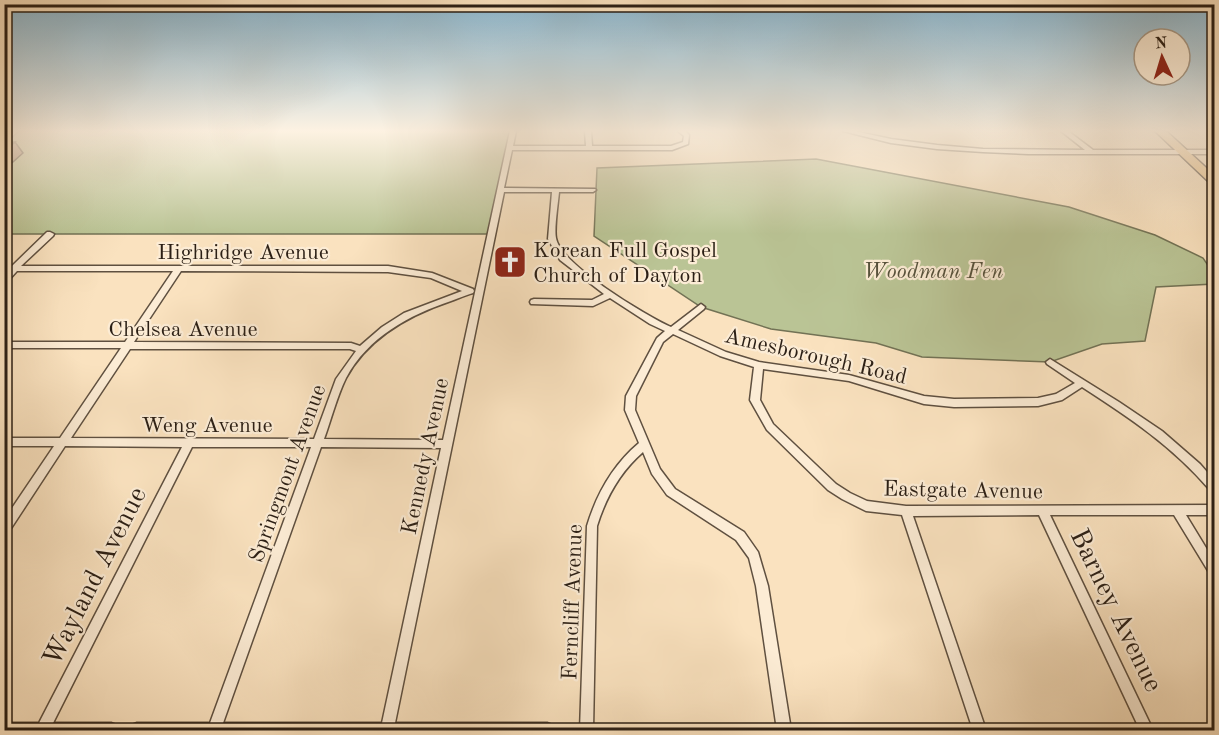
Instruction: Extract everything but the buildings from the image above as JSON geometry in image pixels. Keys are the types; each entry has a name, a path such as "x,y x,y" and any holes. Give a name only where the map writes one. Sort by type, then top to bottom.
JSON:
{"main road":[{"path":"1198,165 1215,181"}],"street":[{"name":"Kennedy Avenue","path":"387,730 446,444 473,291 506,165"},
{"path":"501,190 593,190"},
{"name":"Amesborough Road","path":"556,190 551,232 554,245 563,258 610,295 668,332 723,354 759,365 849,378 924,399 954,403 1038,402 1059,397 1081,383"},
{"path":"4,280 50,234"},
{"name":"Highridge Avenue","path":"4,268 401,270 432,276 473,291"},
{"path":"4,530 179,268"},
{"name":"Springmont Avenue","path":"214,730 341,379 361,350 383,330 406,315 473,291"},
{"path":"534,302 593,303 610,295"},
{"path":"701,307 668,332 654,348 631,396 630,410 656,471 670,492 740,536 754,556 762,586 784,730"},
{"name":"Chelsea Avenue","path":"4,345 351,346 361,350"},
{"path":"1050,362 1156,430 1184,454 1215,487"},
{"name":"Eastgate Avenue","path":"759,365 755,400 763,418 777,434 846,496 866,506 906,511 1215,510"},
{"name":"Weng Avenue","path":"4,442 446,444"},
{"name":"Wayland Avenue","path":"43,730 189,443"},
{"name":"Ferncliff Avenue","path":"586,730 592,526 602,495 614,476 644,445"},
{"name":"Barney Avenue","path":"1042,510 1147,730"},
{"path":"1177,510 1215,570"},
{"path":"906,511 979,730"},
{"path":"4,730 111,730"},
{"path":"137,730 547,730"}],"green space":[{"path":"5,165 505,165 490,234 5,234"},
{"name":"Woodman Fen","path":"663,165 849,165 1069,207 1155,235 1203,258 1214,274 1214,284 1156,287 1145,341 1102,344 1050,362 922,357 876,343 771,329 701,307 594,236 597,168"}],"place":[{"name":"Korean Full Gospel Church of Dayton","path":"510,262"}]}
